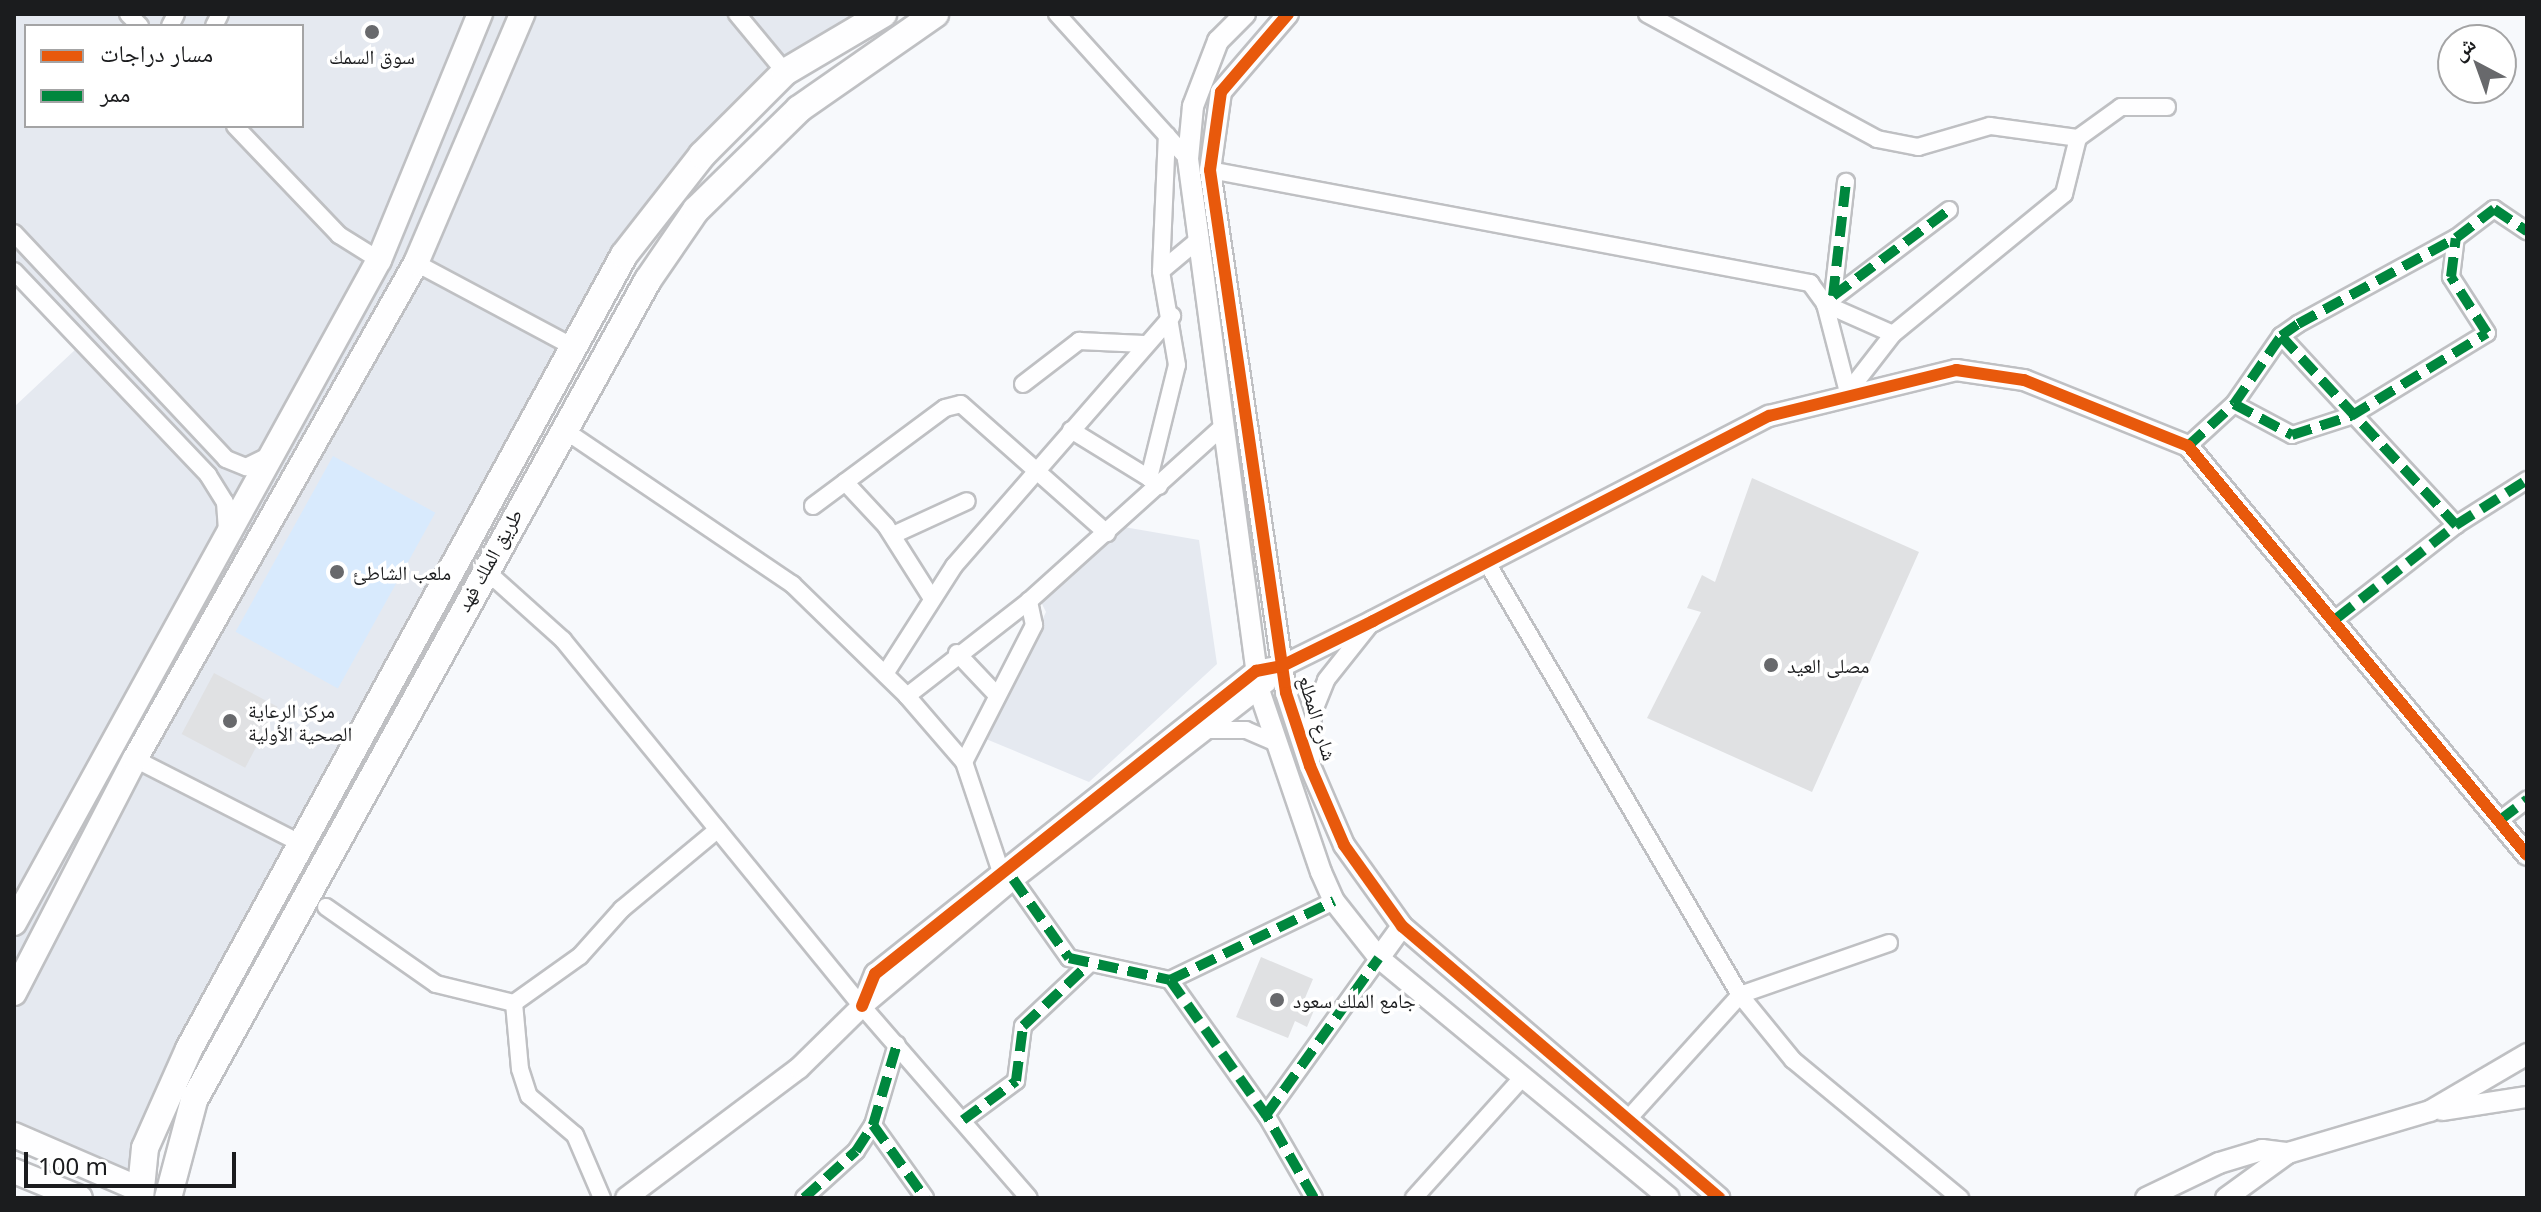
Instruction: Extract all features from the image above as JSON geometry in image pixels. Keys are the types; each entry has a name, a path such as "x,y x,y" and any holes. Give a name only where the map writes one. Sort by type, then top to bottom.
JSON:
{"main road":[{"path":"14,923 108,746 222,553 379,260 480,14"},
{"path":"14,993 135,759 416,263 522,14"},
{"name":"طريق الملك فهد","path":"140,1194 145,1148 189,1049 304,845 624,255 702,155 785,72 883,14"},
{"name":"طريق الملك فهد","path":"168,1198 194,1100 484,569 563,429 696,210 799,109 935,14"},
{"path":"402,662 426,674"},
{"path":"14,1135 140,1194"},
{"path":"14,1171 80,1198"}],"street":[{"path":"737,14 785,72"},
{"path":"1057,14 1188,159"},
{"path":"1245,14 1218,41 1193,106 1188,159 1257,680 1277,743 1334,901 1379,958 1669,1198"},
{"name":"شارع المطلع","path":"1288,14 1221,92 1210,170 1282,666 1310,766 1344,845 1402,926 1719,1198"},
{"path":"1647,14 1877,139 1918,147 1990,126 2078,138"},
{"path":"1848,392 1893,334 2064,194 2078,138 2121,107 2167,107"},
{"path":"237,128 339,235 379,260"},
{"path":"1154,482 1177,365 1172,316 1161,271 1167,135"},
{"path":"1210,170 1810,283 1829,300 1893,334"},
{"path":"1846,182 1829,300 1848,392"},
{"path":"2188,446 2234,404 2281,336 2456,238 2494,209 2527,231"},
{"path":"1829,300 1949,210"},
{"path":"14,233 226,459 257,464 281,443"},
{"path":"2234,404 2292,435 2351,416 2487,333 2451,277 2456,238"},
{"path":"1161,271 1197,241"},
{"path":"416,263 573,347"},
{"path":"14,271 219,488 227,515 222,553"},
{"path":"885,674 931,597 1035,467 1172,316"},
{"path":"2281,336 2351,416 2456,525"},
{"path":"1023,384 1079,341 1144,344"},
{"path":"626,1198 799,1068 1007,874 1257,680 1769,416 1848,392 1956,370 2024,380 2188,446 2337,618 2527,855"},
{"path":"813,506 953,404 961,404 1107,533"},
{"path":"907,696 957,653 1029,601 1107,533 1154,482 1222,427"},
{"path":"563,429 792,584 907,696 964,762 1007,874 1069,958 1087,966 1170,980 1334,901"},
{"path":"1071,430 1154,482"},
{"path":"2337,618 2456,525 2527,480"},
{"path":"845,482 893,535 931,597"},
{"path":"893,535 967,501"},
{"path":"1486,561 1740,995 1793,1060 1960,1198"},
{"path":"484,569 563,640 862,1006 1029,1198"},
{"path":"964,762 995,693 1034,625 1029,601"},
{"path":"1310,766 1313,713 1326,680 1373,621"},
{"path":"957,653 995,693"},
{"path":"1007,874 1204,730 1257,680"},
{"path":"1204,730 1260,733 1277,743"},
{"path":"135,759 304,845"},
{"path":"2500,820 2527,800"},
{"path":"326,907 436,984 514,1003 580,956 622,909 717,830"},
{"path":"1266,1115 1402,926"},
{"path":"1627,1120 1740,995 1889,943"},
{"path":"963,1120 1016,1081 1023,1026 1087,966"},
{"path":"1170,980 1266,1115 1314,1198"},
{"path":"514,1003 529,1096 575,1135 602,1198"},
{"path":"804,1198 856,1151 873,1125 897,1044"},
{"path":"2430,1111 2527,1054"},
{"path":"1414,1198 1523,1077"},
{"path":"2226,1198 2288,1153 2430,1111 2527,1097"},
{"path":"873,1125 925,1198"},
{"path":"2146,1198 2219,1163 2262,1150 2288,1153"}],"shaded area":[{"path":"14,14 857,14 790,58 691,156 204,1008 132,1191 14,1127 14,407 77,348 14,283"},
{"name":"ملعب الشاطئ","path":"333,456 435,513 338,689 236,632"},
{"path":"1124,527 1199,540 1217,664 1089,782 986,739 1046,612 1040,600"}],"building":[{"name":"مصلى العيد","path":"1752,478 1919,552 1812,792 1647,718 1701,612 1687,608 1702,575 1715,582"},
{"name":"مركز الرعاية الصحية الأولية","path":"214,673 278,707 245,768 182,734"},
{"name":"جامع الملك سعود","path":"1261,957 1313,979 1305,998 1317,1003 1307,1027 1295,1021 1288,1038 1236,1017"}],"marked path":[{"path":"1833,296 1846,182"},
{"path":"2188,446 2234,404 2281,336 2298,324 2456,238 2494,209 2527,231"},
{"path":"1833,296 1949,210"},
{"path":"2234,404 2292,435 2351,416 2487,333 2451,277 2456,238"},
{"path":"2281,336 2456,525"},
{"path":"2337,618 2456,525 2527,480"},
{"path":"2500,820 2527,800"},
{"path":"1013,879 1069,958 1170,980 1334,901"},
{"path":"1314,1198 1266,1115 1379,958"},
{"path":"963,1120 1016,1081 1023,1026 1087,966"},
{"path":"1170,980 1266,1115"},
{"path":"804,1198 856,1151 873,1125 897,1044"},
{"path":"873,1125 925,1198"}],"cycle path":[{"path":"1288,14 1221,92 1210,170 1286,693 1310,766 1344,845 1402,926 1719,1198"},
{"path":"862,1006 875,974 1256,671 1282,666 1373,621 1769,416 1956,370 2024,380 2188,446 2527,855"}],"place":[{"name":"سوق السمك","path":"372,32"},
{"name":"ملعب الشاطئ","path":"337,572"},
{"name":"مصلى العيد","path":"1771,665"},
{"name":"مركز الرعاية الصحية الأولية","path":"230,721"},
{"name":"جامع الملك سعود","path":"1277,1000"}]}
